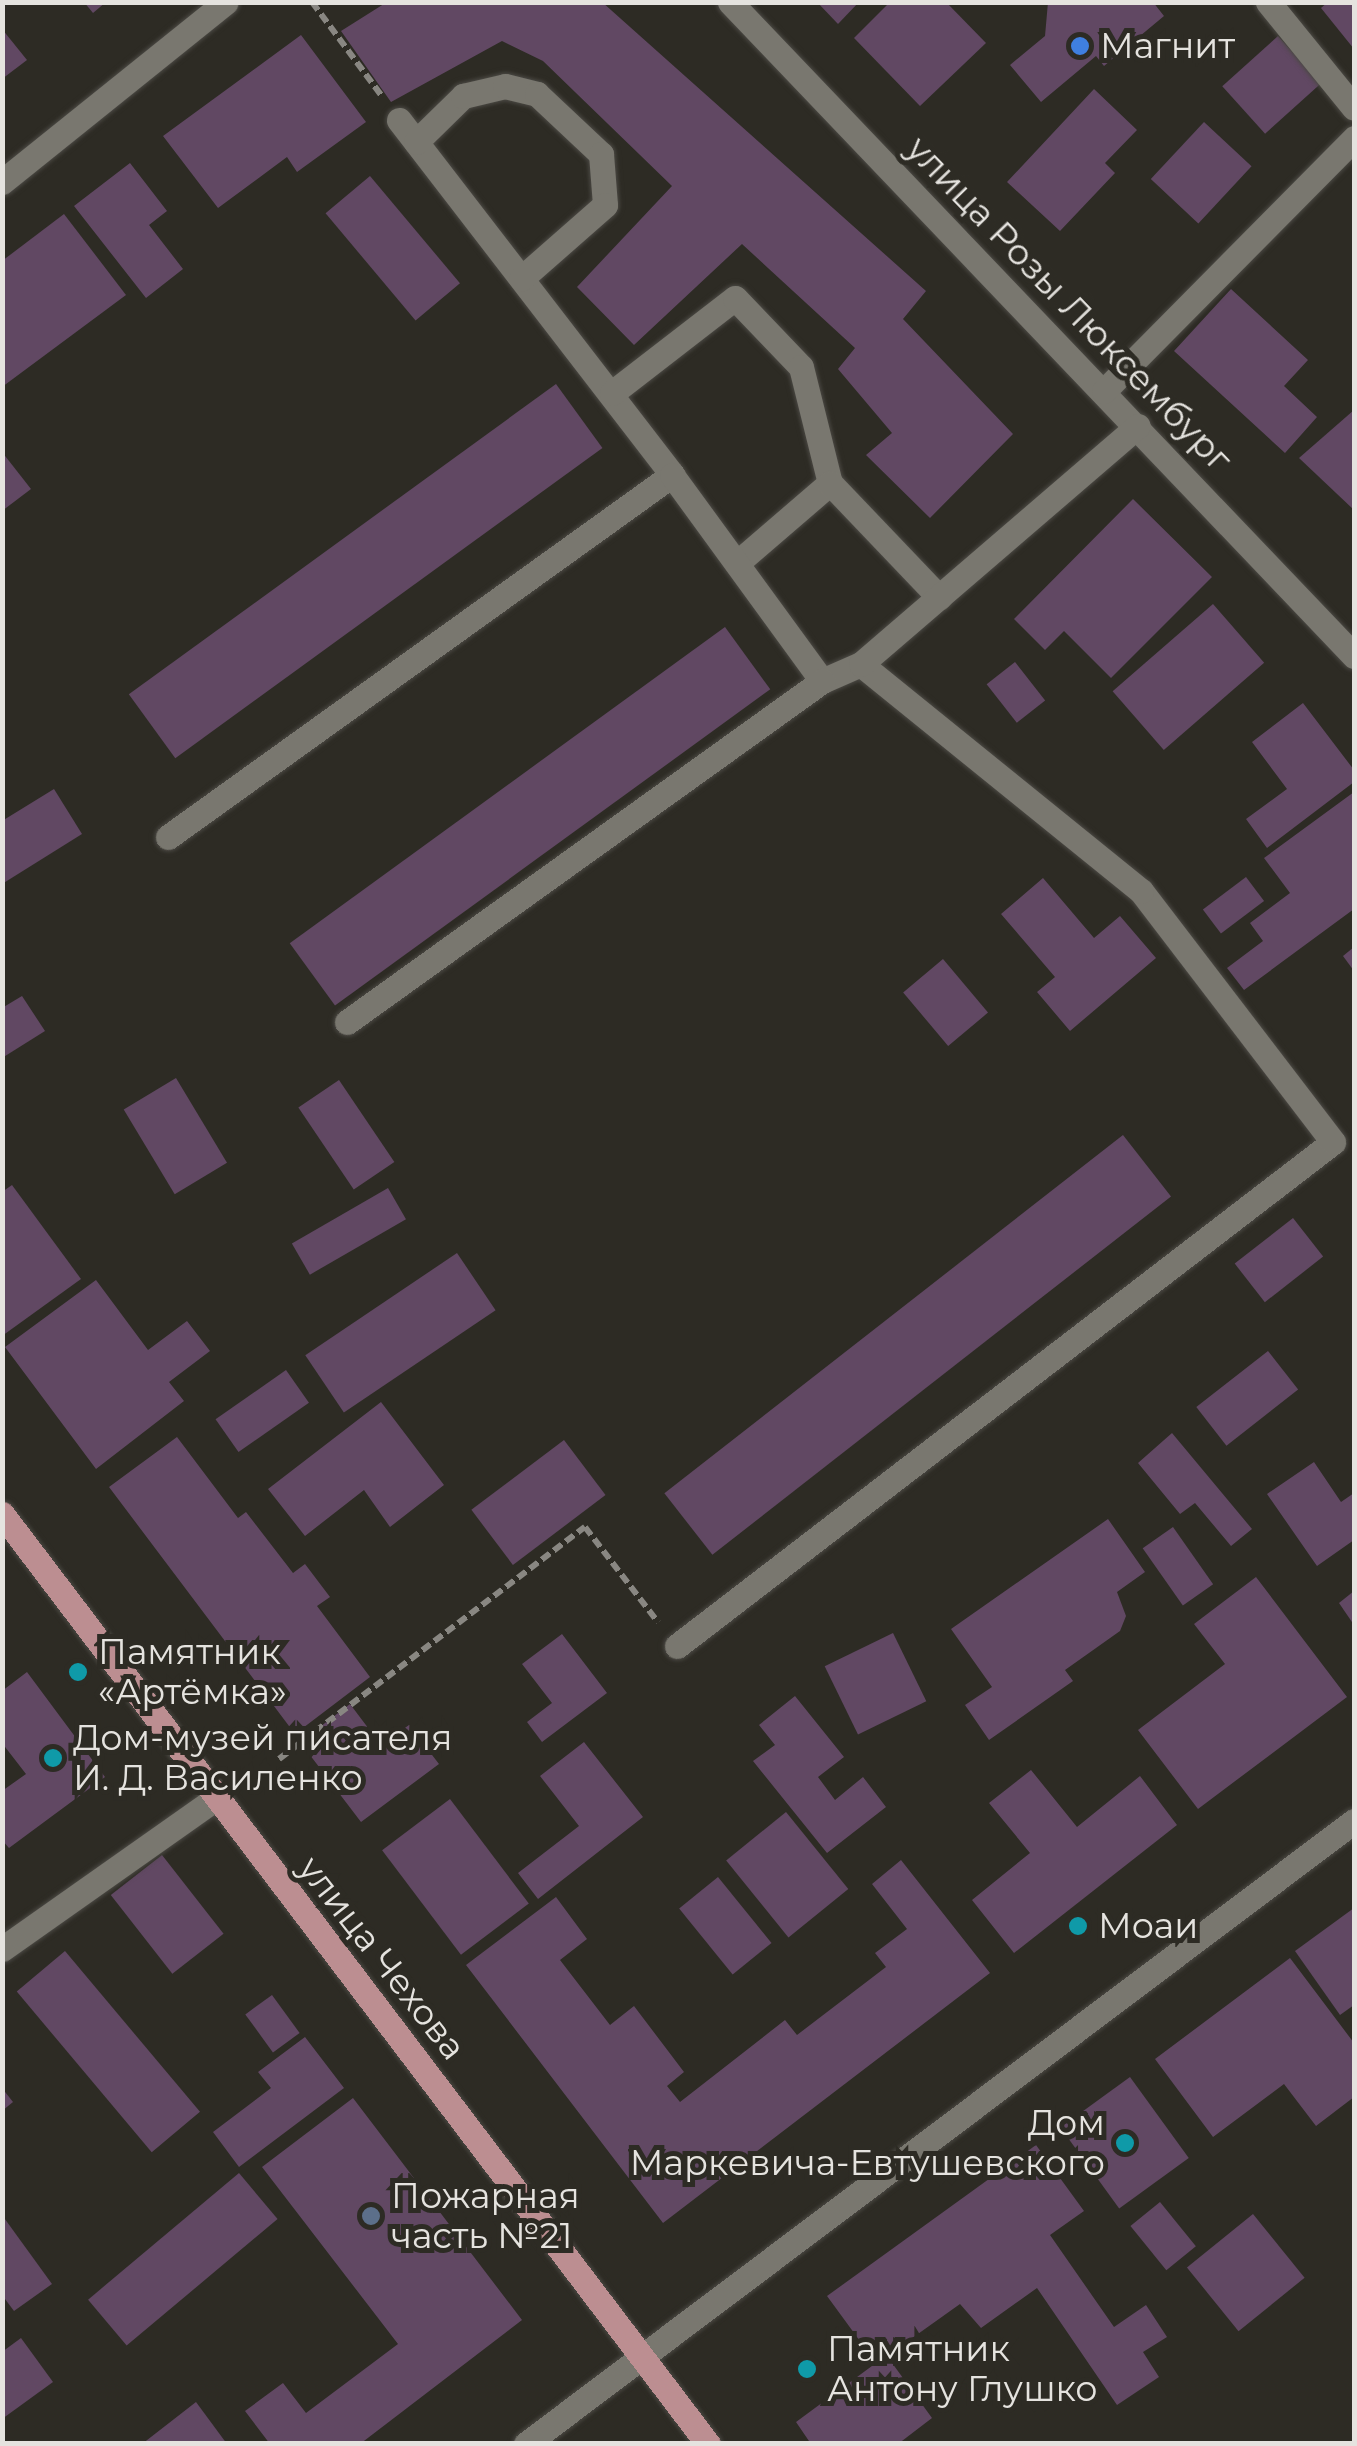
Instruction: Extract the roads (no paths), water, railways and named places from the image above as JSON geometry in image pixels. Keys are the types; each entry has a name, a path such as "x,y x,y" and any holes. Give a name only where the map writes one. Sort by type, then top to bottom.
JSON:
{"main road":[{"name":"улица Чехова","path":"2,1514 708,2444"}],"street":[{"path":"2,182 226,2"},
{"name":"улица Розы Люксембург","path":"730,2 1354,656"},
{"path":"1268,2 1354,108"},
{"path":"416,142 464,96 505,86 537,94 601,154 605,205 522,278"},
{"path":"399,120 612,393 822,681"},
{"path":"1104,391 1354,138"},
{"path":"612,393 736,298 801,367 830,483 939,597"},
{"path":"347,1022 822,681 861,664 1138,426"},
{"path":"168,837 672,475"},
{"path":"737,563 830,483"},
{"path":"678,1646 1334,1142 1141,891 861,664"},
{"path":"2,1949 216,1800"},
{"path":"526,2444 1354,1821"}],"place":[{"name":"Магнит","path":"1080,46"},
{"name":"Памятник «Артёмка»","path":"78,1672"},
{"name":"Дом-музей писателя И. Д. Василенко","path":"53,1758"},
{"name":"Моаи","path":"1078,1926"},
{"name":"Дом Маркевича-Евтушевского","path":"1125,2143"},
{"name":"Пожарная часть №21","path":"371,2216"},
{"name":"Памятник Антону Глушко","path":"807,2369"}]}
